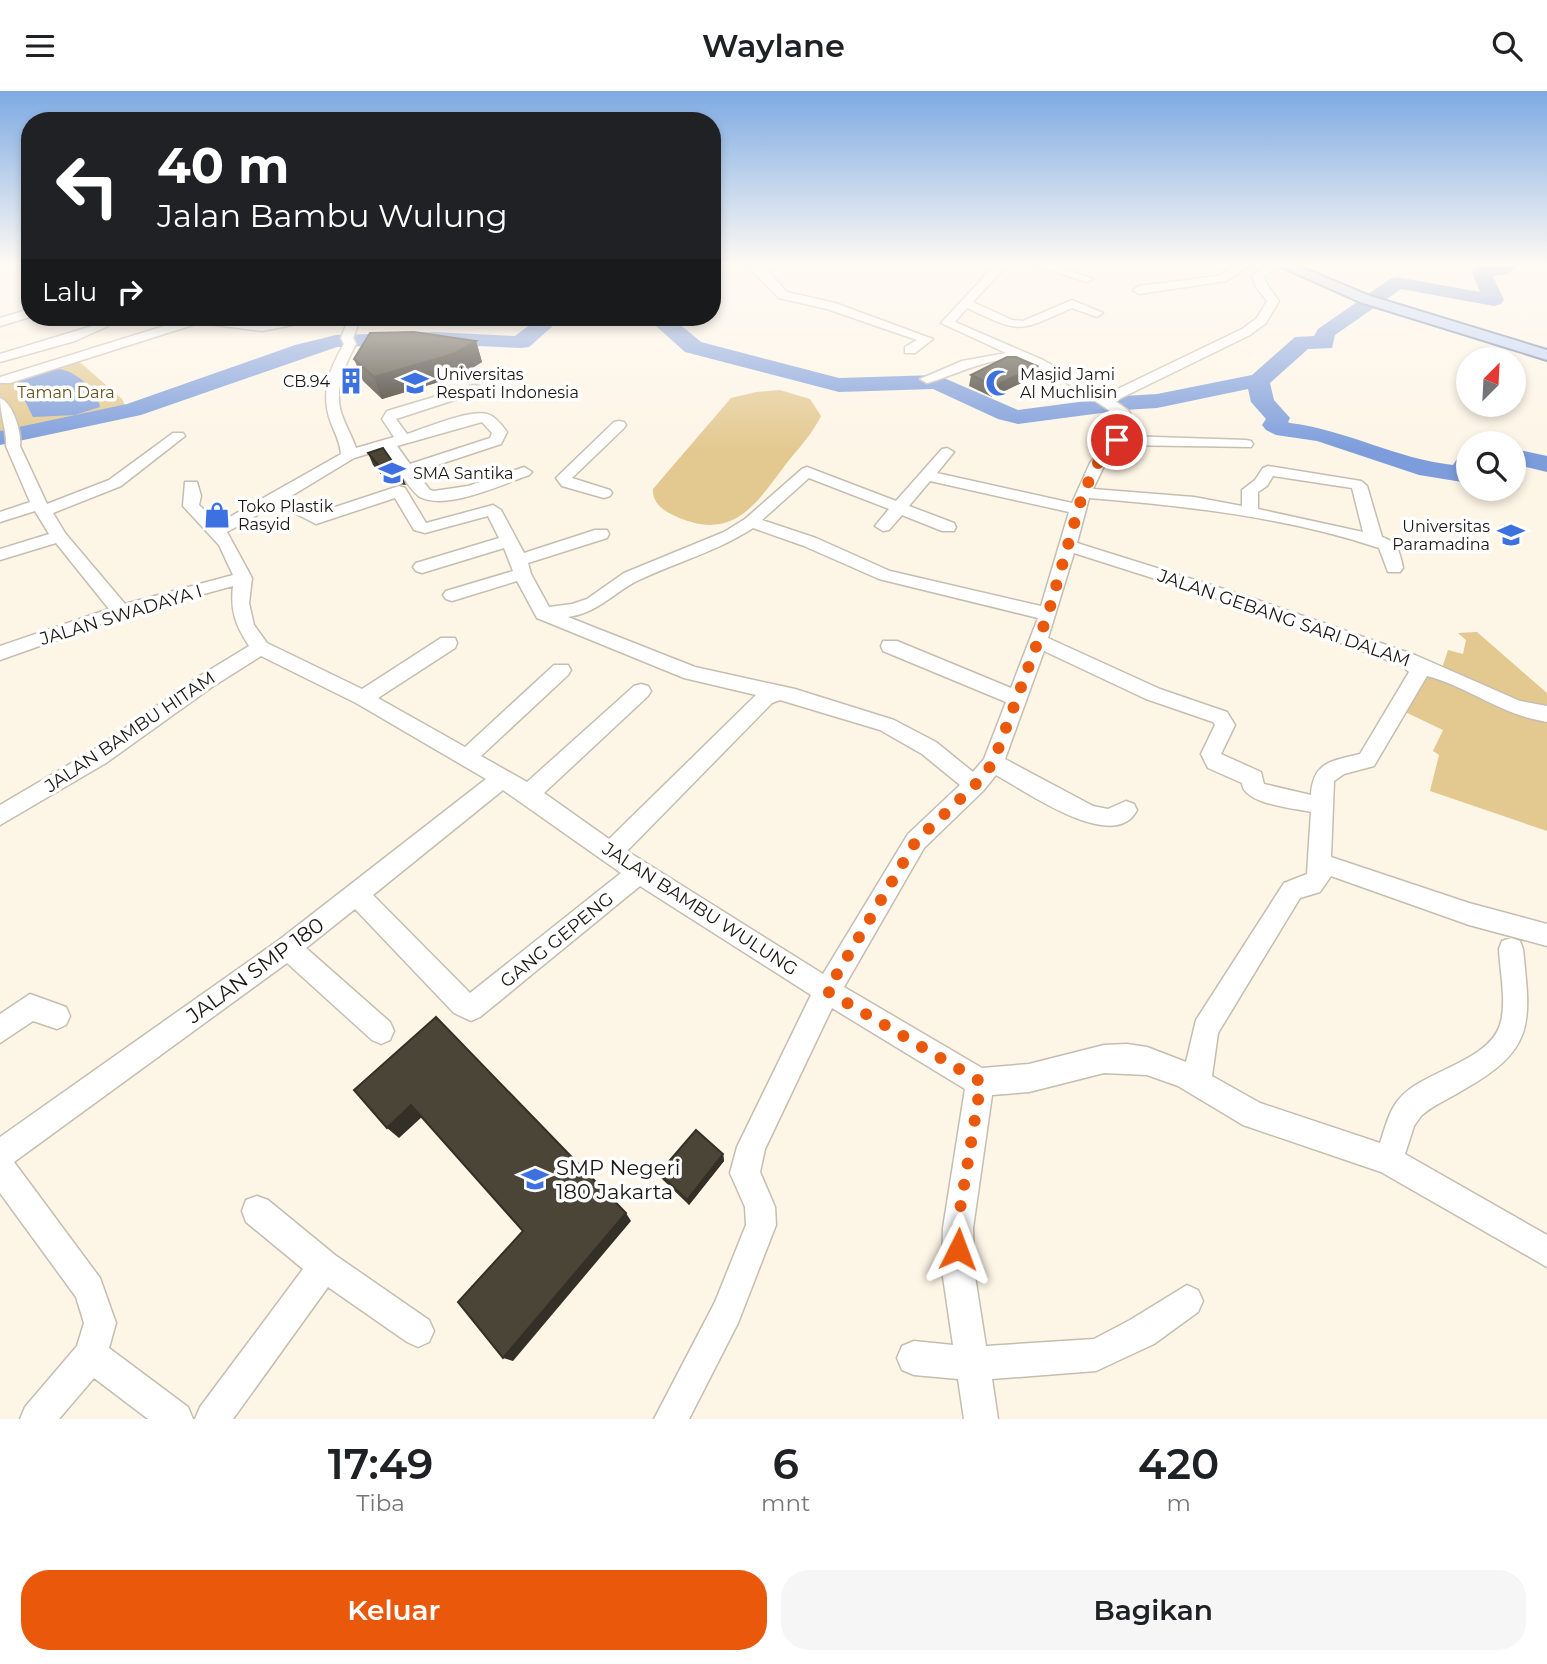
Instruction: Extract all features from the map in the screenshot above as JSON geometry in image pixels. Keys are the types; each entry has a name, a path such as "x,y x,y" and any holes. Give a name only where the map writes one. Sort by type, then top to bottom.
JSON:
{"main road":[{"path":"1456,327 1547,355"}],"street":[{"path":"0,358 99,327"},
{"path":"5,380 173,327"},
{"path":"349,455 330,406 330,396 352,327"},
{"path":"893,327 927,339 910,350"},
{"path":"671,1419 712,1346 745,1272 761,1225 760,1207 746,1173 751,1147 827,991 916,841 975,785 993,763 1048,614 1080,501 1098,463 1117,440 1126,418 1103,401 1018,355 952,327"},
{"path":"1103,401 1253,327"},
{"path":"927,379 967,364 1018,355"},
{"path":"474,389 392,414 389,419 409,469 424,493 439,498 524,472"},
{"path":"0,402 9,440 41,507 59,535 121,611"},
{"path":"217,531 349,455 483,416 501,435 496,440 409,469"},
{"path":"604,493 568,483 564,478 619,425"},
{"path":"0,517 115,483 178,436"},
{"path":"1117,440 1246,444"},
{"path":"883,526 947,452"},
{"path":"1250,514 1250,490 1262,483 1268,471 1355,484 1359,487 1374,540"},
{"path":"543,614 575,610 593,603 630,577 730,536 751,522 807,472 948,527"},
{"path":"927,476 1080,501 1181,501 1344,531 1385,544 1391,551 1394,568"},
{"path":"191,485 191,506 228,544 243,578 240,603 245,626 260,647"},
{"path":"277,498 317,519 399,491 421,528 430,528 494,510 543,614 691,673 780,692 901,731 929,748 975,785"},
{"path":"751,522 810,542 884,575 1048,614"},
{"path":"452,595 601,534"},
{"path":"0,555 59,535"},
{"path":"422,567 509,541"},
{"name":"JALAN GEBANG SARI DALAM","path":"1066,545 1240,600 1408,660 1419,667 1419,672 1367,760 1328,772 1324,779 1318,862 1320,878 1312,885 1292,890 1205,1029 1197,1083"},
{"name":"JALAN SWADAYA I","path":"0,653 121,611 243,578"},
{"path":"1038,641 1153,694 1220,717 1226,725 1211,754 1215,762 1253,778 1253,788 1257,791 1321,806"},
{"path":"363,698 448,643"},
{"path":"890,646 1016,698"},
{"name":"JALAN BAMBU WULUNG","path":"260,647 363,698 503,778 612,851 639,873 827,991 981,1082"},
{"name":"JALAN BAMBU HITAM","path":"0,816 99,757 205,682 260,647"},
{"path":"1419,667 1453,678 1514,707 1547,713"},
{"path":"467,757 561,670"},
{"path":"529,794 641,691"},
{"path":"612,851 765,698 780,692"},
{"path":"993,763 1089,815 1110,818 1126,810"},
{"name":"JALAN SMP 180","path":"0,1154 288,948 503,778"},
{"path":"1318,862 1469,914 1547,935"},
{"name":"GANG GEPENG","path":"356,894 463,1004 475,1007 639,873"},
{"path":"288,948 381,1031"},
{"path":"1388,1160 1396,1145 1402,1121 1414,1103 1485,1062 1499,1052 1509,1039 1515,1025 1516,1010 1511,949"},
{"path":"0,1030 30,1007 57,1016"},
{"path":"981,1419 958,1270 957,1228 981,1082 1029,1078 1104,1059 1127,1058 1168,1068 1253,1115 1388,1160 1547,1252"},
{"path":"0,1168 89,1289 100,1323 91,1355 37,1419"},
{"path":"257,1211 324,1266 418,1331"},
{"path":"212,1419 324,1266"},
{"path":"914,1358 973,1364 1096,1355 1142,1332 1187,1301"},
{"path":"91,1355 177,1419"}],"green space":[{"name":"Taman Dara","path":"74,357 122,399 127,410 0,437 0,382"},
{"path":"780,390 810,399 821,416 805,441 751,507 725,523 710,525 692,522 661,507 654,497 653,489 731,398"},
{"path":"1477,632 1547,693 1547,831 1430,791 1439,755 1433,751 1443,730 1403,711 1425,670 1441,671 1448,650 1463,654 1466,640 1458,633"}],"water":[{"path":"55,369 70,372 84,381 100,407 75,415 33,417 16,383"}],"building":[{"path":"414,332 476,341 453,354 374,377 354,359 370,333"},
{"path":"1007,357 1016,357 1037,366 994,386 971,375"},
{"path":"383,448 401,474 386,474 368,453"},
{"name":"SMP Negeri 180 Jakarta","path":"436,1017 626,1213 503,1358 458,1302 523,1231 411,1105 387,1128 354,1090"},
{"path":"696,1130 723,1154 687,1200 659,1173"}],"waterway":[{"path":"0,438 133,410 336,341 434,338 509,343 521,342 540,327"},
{"path":"671,327 693,347 839,385 937,382 1018,417 1109,406"},
{"path":"1258,381 1303,342 1324,343 1325,333 1334,327"},
{"path":"1113,405 1157,401 1258,381"},
{"path":"1258,381 1263,402 1278,418 1274,425 1285,430 1320,434 1428,470 1456,473"},
{"path":"1526,460 1547,464"}],"place":[{"name":"CB.94","path":"351,381"},
{"name":"Universitas Respati Indonesia","path":"415,383"},
{"name":"Masjid Jami Al Muchlisin","path":"999,383"},
{"name":"SMA Santika","path":"392,473"},
{"name":"Toko Plastik Rasyid","path":"217,515"},
{"name":"Universitas Paramadina","path":"1511,535"},
{"name":"SMP Negeri 180 Jakarta","path":"535,1179"}],"route":[{"path":"958,1249 957,1228 981,1082 827,991 916,841 975,785 993,763 1048,614 1083,493 1098,463 1117,440"}]}
